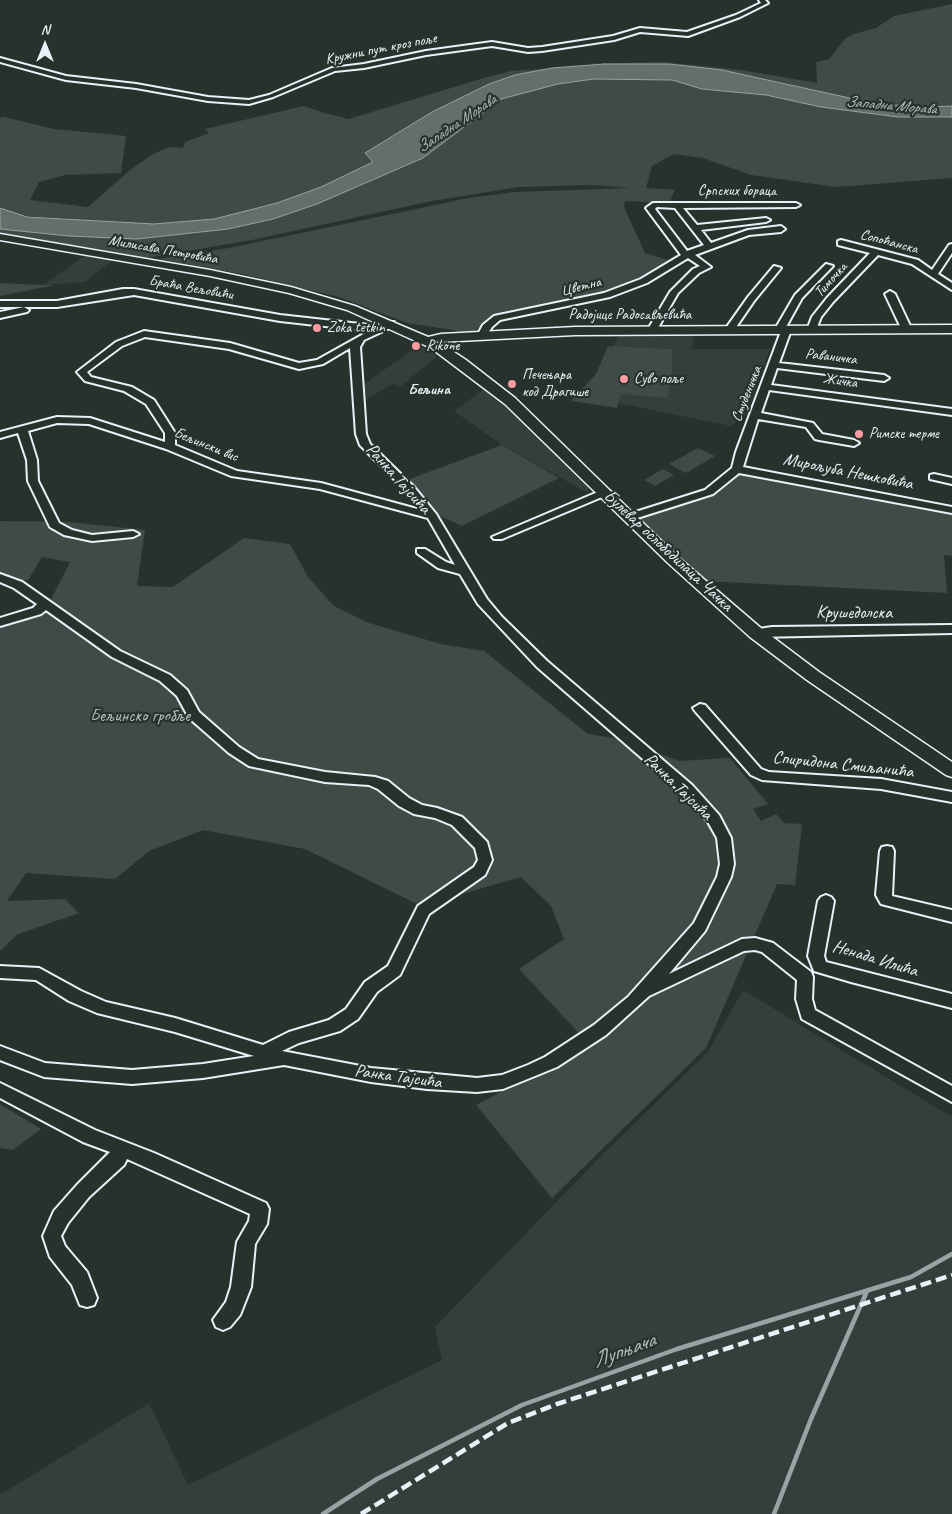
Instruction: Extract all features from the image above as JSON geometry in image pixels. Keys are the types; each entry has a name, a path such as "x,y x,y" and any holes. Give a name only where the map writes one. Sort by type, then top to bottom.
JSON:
{"main road":[{"name":"Милисава Петровића","path":"0,237 242,279 320,298 388,326"},
{"path":"388,326 468,336"},
{"name":"Булевар ослободилаца Чачка","path":"388,326 427,340 469,368 510,401 673,560 756,633 813,676 952,771"},
{"name":"Радојице Радосављевића","path":"468,336 652,331 952,329"},
{"path":"427,340 468,336"},
{"path":"469,368 460,356 461,347 482,336"}],"street":[{"name":"Кружни пут кроз поље","path":"0,60 66,78 136,86 208,99 250,102 271,96 324,72 344,66 364,66 400,57 480,45 501,44 534,50 581,44 640,30 688,34 723,23 764,1"},
{"name":"Српских бораца","path":"652,331 674,292 696,271 707,267 687,255 650,208 656,205 796,205"},
{"name":"Српских бораца","path":"677,206 710,247"},
{"name":"Српских бораца","path":"696,228 766,220"},
{"path":"687,255 748,233 781,229"},
{"name":"Сопоћанска","path":"841,244 912,260 934,273 952,287"},
{"path":"934,273 952,247"},
{"name":"Тимочка","path":"812,330 817,317 830,300 876,252"},
{"name":"Цветна","path":"482,336 494,319 582,302 624,289 652,277 687,255"},
{"path":"783,330 798,297 829,266"},
{"path":"729,331 751,298 776,268"},
{"name":"Браћа Вељовићи","path":"0,304 56,304 134,292 280,318 388,326"},
{"path":"890,294 907,330"},
{"path":"0,315 56,304"},
{"path":"170,447 170,433 150,402 128,390 88,379 82,372 118,344 144,334 230,346 299,366 320,362 358,340 388,326"},
{"name":"Студеничка","path":"737,469 737,462 775,365 783,330"},
{"name":"Ранка Тајсића","path":"0,972 38,974 75,996 104,1008 175,1025 283,1058 371,1075 427,1082 462,1085 493,1084 514,1078 551,1062 600,1030 640,994 700,927 724,877 727,864 724,838 714,819 687,790 550,670 498,620 482,600 432,516 410,489 365,445 361,434 357,399 355,347 358,340"},
{"name":"Раваничка","path":"775,365 884,378"},
{"name":"Жичка","path":"766,387 952,412"},
{"path":"756,415 809,424 819,437 854,443"},
{"name":"Бељински вис","path":"0,435 57,420 84,420 107,425 170,447 235,474 321,486 432,516"},
{"path":"22,429 32,460 33,481 54,525 68,533 92,538 132,534"},
{"path":"630,517 709,492 737,469"},
{"name":"Мирољуба Нешковића","path":"737,469 952,510"},
{"path":"934,478 952,481"},
{"path":"498,537 605,492"},
{"path":"421,551 442,565 466,572"},
{"path":"0,578 18,585 116,654 165,678 182,693 194,715 234,750 254,762 325,777 370,780 383,785 404,802 419,810 457,821 482,846 485,860 480,872 424,910 394,970 371,987 352,1014 334,1026 295,1037 265,1053"},
{"path":"0,622 37,611 44,605"},
{"name":"Крушедолска","path":"756,633 772,631 952,629"},
{"name":"Спиридона Смиљанића","path":"700,708 756,772 767,777 881,784 952,797"},
{"path":"887,851 884,894 886,900 952,916"},
{"name":"Ненада Илића","path":"826,901 816,956 820,966 851,976 952,1001"},
{"path":"640,994 742,946 755,944 767,947 805,976 804,999 808,1014 952,1095"},
{"name":"Ранка Тајсића","path":"0,1053 44,1070 132,1077 203,1071 283,1058"},
{"path":"0,1090 89,1136 260,1209 258,1224 246,1242 241,1287 233,1308 223,1320"},
{"path":"87,1298 80,1280 56,1251 52,1236 61,1217 83,1190 118,1159 120,1148"}],"shaded area":[{"path":"87,254 114,259 85,282 43,285"},
{"path":"694,333 692,349 770,349 747,414 731,426 618,403 621,394 672,374 671,349 613,347 620,334"},
{"path":"419,345 437,356 400,387 393,384 365,400 363,385"},
{"path":"487,387 541,436 589,486 588,493 502,445 454,411"},
{"path":"743,990 952,1117 952,1514 0,1514 0,1495 149,1403 188,1485 442,1360 435,1327 603,1154 708,1052"}],"green space":[{"path":"952,4 952,106 929,107 877,104 762,78 669,64 579,64 662,62 741,70 817,83 816,62 829,59 845,39 854,34 876,28 894,16"},
{"path":"552,68 515,75 489,84 432,112 365,153 373,162 321,187 277,203 214,219 154,224 24,216 0,208 0,118 4,117 54,129 126,136 121,173 65,175 39,182 30,200 88,207 129,171 153,154 170,147 183,148 185,142 209,133 205,129 304,106 349,119 511,71"},
{"path":"594,79 672,80 702,89 766,95 821,107 898,117 952,117 952,178 836,187 751,175 703,158 674,154 652,166 646,188 675,190 669,203 625,201 624,207 645,253 671,261 632,282 587,298 490,317 475,331 459,331 407,323 339,297 242,274 158,259 229,248 469,198 514,192 630,188 592,185 519,187 432,201 252,240 147,258 0,234 0,229 69,236 137,239 228,229 273,219 423,158 501,99 558,84"},
{"path":"0,283 43,285 55,285 0,296"},
{"path":"608,346 672,349 672,374 667,398 621,394 617,408 571,401 596,374"},
{"path":"502,445 559,478 462,526 438,515 407,480"},
{"path":"698,448 715,456 686,473 669,464"},
{"path":"663,469 674,475 655,486 644,480"},
{"path":"737,471 952,514 952,556 944,555 947,593 703,581 636,518 704,499 719,492"},
{"name":"Бељинско гробље","path":"0,521 69,522 145,530 137,586 173,587 244,538 290,544 308,577 334,606 369,623 441,644 484,651 588,734 620,739 679,761 730,758 768,804 753,809 761,821 776,814 784,823 802,824 795,885 777,884 706,1048 552,1198 476,1105 590,1045 519,969 564,939 551,906 521,877 421,906 305,849 203,830 149,851 115,879 26,873 7,901 65,899 79,913 18,934 0,951 0,623 45,611 70,562 42,557 28,580 0,582"},
{"path":"0,1104 41,1129 13,1150 0,1148"}],"water":[{"name":"Западна Морава","path":"604,64 669,64 722,70 877,104 929,107 952,106 952,117 898,117 821,107 766,95 702,89 672,80 594,79 558,84 501,99 423,158 317,204 273,219 228,229 137,239 69,236 0,229 0,208 27,217 154,224 214,219 277,203 321,187 373,162 365,153 432,112 489,84 515,75 552,68"}],"waterway":[{"name":"Лупњача","path":"323,1514 377,1479 522,1405 677,1349 911,1277 952,1254"},
{"path":"774,1514 811,1419 867,1291"}],"railway":[{"path":"361,1514 508,1423 557,1404 952,1275"}],"place":[{"name":"Zoka tetkin","path":"317,328"},
{"name":"Rikone","path":"416,346"},
{"name":"Суво поље","path":"624,379"},
{"name":"Печењара код Драгише","path":"512,384"},
{"name":"Римске терме","path":"859,434"}],"district":[{"name":"Бељина","path":"429,390"}]}
